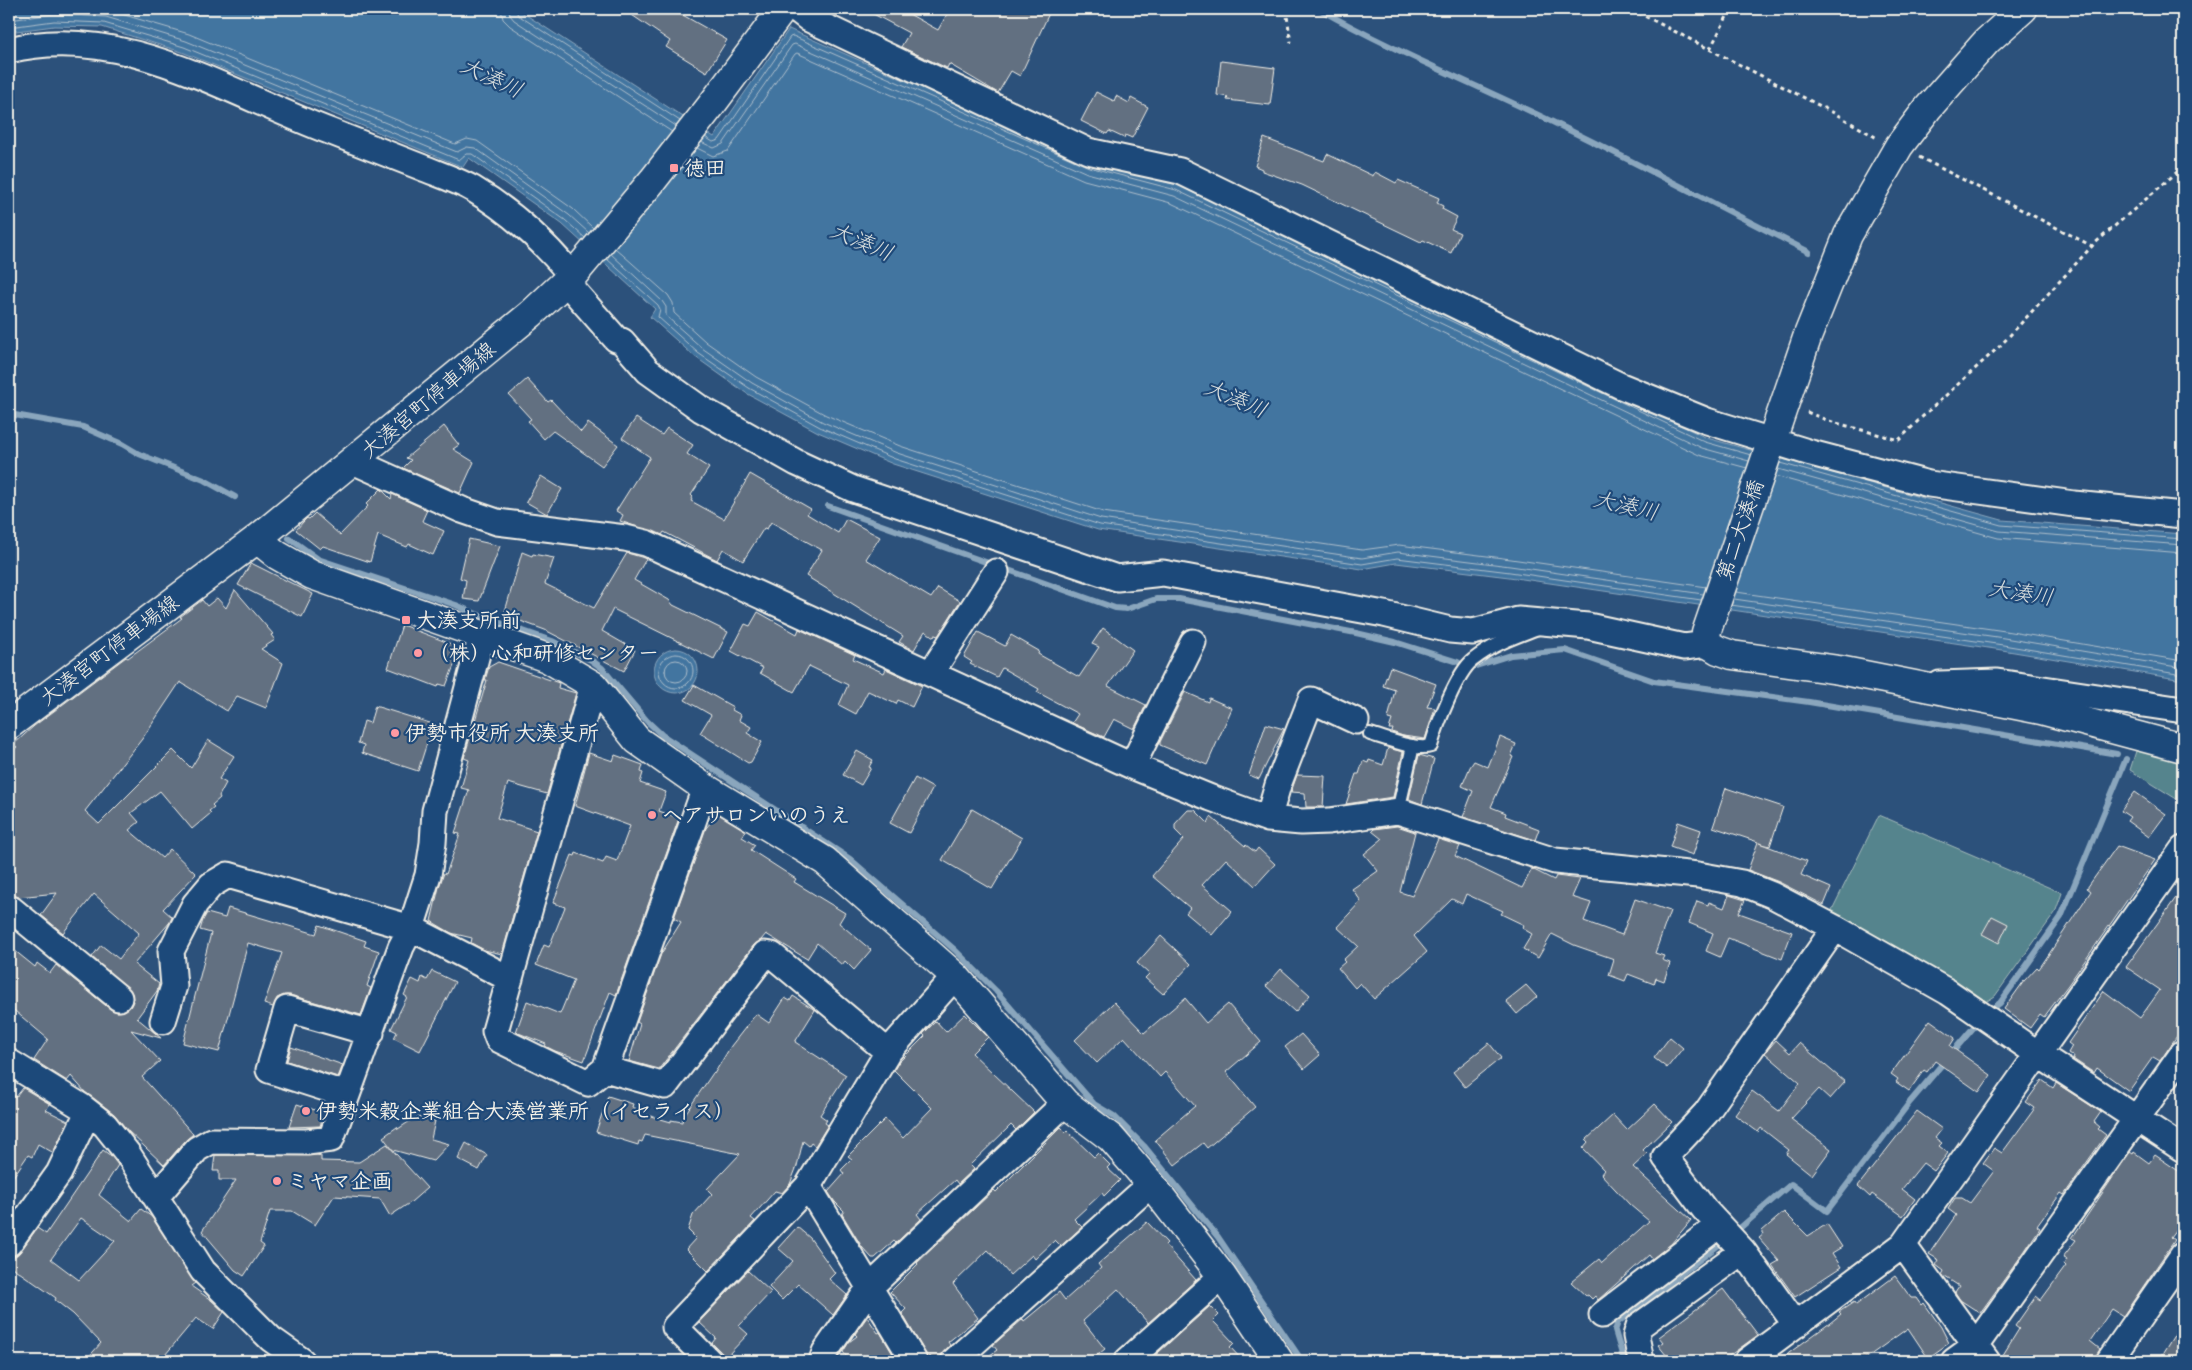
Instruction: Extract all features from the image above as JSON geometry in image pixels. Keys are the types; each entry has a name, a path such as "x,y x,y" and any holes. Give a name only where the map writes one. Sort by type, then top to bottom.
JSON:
{"street":[{"name":"大湊宮町停車場線","path":"9,725 257,538 531,314 571,277 710,107 782,9"},
{"path":"796,9 809,19 1088,151 1180,171 1621,386 1707,422 1929,484 2074,504 2183,515"},
{"name":"第二大湊橋","path":"1709,632 1771,441 1808,336 1848,235 1899,146 1928,108 1987,41 2023,9"},
{"path":"9,50 56,43 84,44 123,50 178,67 248,98 361,142 474,190 538,238 571,277 616,339 622,341 648,371 701,409 798,464 853,489 1117,578 1164,573 1384,614 1450,630 1473,632 1518,620 1588,626 1684,647 1709,632 1718,650 1732,655 1839,670 2042,710 2183,748"},
{"path":"353,461 462,510 496,522 625,538 646,543 1132,766 1268,819 1300,822 1319,821 1398,811 1555,861 1698,875 1742,883 1772,895 1835,928 1948,992 2038,1054 2183,1148"},
{"path":"257,538 277,555 312,575 547,658 593,685 637,740 705,788 824,861 955,976 1065,1103 1111,1138 1151,1184 1222,1276 1279,1361"},
{"path":"931,673 996,572"},
{"path":"156,1197 197,1149 211,1142 307,1142 331,1139 401,947 411,928 428,875 434,843 435,811 482,635"},
{"path":"1132,766 1193,642"},
{"path":"1914,684 1997,682 2183,710"},
{"path":"593,685 495,1031 498,1039 588,1083 605,1069 705,788"},
{"path":"1268,819 1278,785 1311,700 1363,728"},
{"path":"1747,1361 1903,1245 2183,848"},
{"path":"163,1021 174,986 171,950 195,904 211,885 228,875 411,928 510,979"},
{"path":"9,909 12,909 119,998"},
{"path":"1796,1325 1730,1236 1704,1209 1665,1157 1706,1113 1835,928"},
{"path":"605,1069 665,1086 765,954 772,955 888,1052"},
{"path":"709,1361 675,1327 808,1186 888,1052 955,976"},
{"path":"347,1095 269,1070 287,1008 371,1033"},
{"path":"1954,1361 1982,1353 2136,1119 2183,1054"},
{"path":"9,1062 88,1112 105,1125 156,1197 203,1271 271,1339 302,1361"},
{"path":"822,1361 825,1352 870,1287 1065,1103"},
{"path":"9,1242 59,1173 88,1112"},
{"path":"954,1361 1151,1184"},
{"path":"808,1186 914,1361"},
{"path":"1602,1315 1730,1236"},
{"path":"1642,1361 1636,1336 1639,1326 1730,1236"},
{"path":"1903,1245 1982,1353"},
{"path":"2109,1361 2183,1256"},
{"path":"1127,1361 1222,1276"}],"lane":[{"path":"1363,728 1413,746 1431,746 1450,695 1471,661 1507,639 1546,623"},
{"path":"1398,811 1413,746"}],"path":[{"path":"1286,9 1291,43"},
{"path":"1631,9 1834,113 1885,142 1899,146 2092,246"},
{"path":"1710,49 1731,9"},
{"path":"1799,408 1829,421 1899,440 2001,345 2092,246 2183,167"}],"green space":[{"path":"2137,748 2183,759 2183,803 2130,770"},
{"path":"1879,815 2062,893 2055,913 1995,996 1984,1003 1829,916"}],"water":[{"name":"大湊川","path":"9,9 517,9 714,137 789,29 1091,163 1177,185 1707,438 2002,520 2183,534 2183,680 2002,650 1509,577 1396,563 1362,569 1098,530 893,464 818,432 746,393 694,356 650,317 655,309 562,224 469,158 463,167 182,52 102,27 54,26 9,32"},
{"path":"676,649 688,653 694,659 698,671 694,683 688,689 676,693 664,689 658,683 654,671 658,659 664,653"}],"building":[{"path":"623,9 672,9 727,40 707,72 666,47 670,41"},
{"path":"864,9 900,9 938,30 950,9 1051,9 1020,76 1011,71 998,93 949,64 947,68 901,47 909,33"},
{"path":"1221,61 1275,68 1270,105 1227,100 1228,97 1217,95"},
{"path":"1096,92 1114,101 1116,96 1129,103 1131,98 1148,107 1132,138 1125,135 1124,138 1109,131 1107,134 1081,121"},
{"path":"1264,138 1324,161 1327,154 1373,176 1375,172 1396,183 1398,180 1439,198 1437,203 1443,206 1442,209 1457,217 1451,229 1460,233 1451,253 1423,240 1421,242 1302,185 1262,171 1262,169 1255,166"},
{"path":"527,379 548,402 551,400 581,432 588,423 618,445 602,466 553,431 544,439 528,421 531,419 509,395"},
{"path":"636,418 662,435 667,428 693,445 687,454 709,468 691,495 693,497 691,501 724,519 750,474 811,509 807,514 838,533 846,519 880,537 866,559 931,598 938,588 960,601 938,636 935,635 934,637 925,631 914,650 899,642 903,636 806,576 822,550 771,522 767,529 764,528 743,561 723,549 717,560 664,532 662,535 620,521 623,515 616,511 650,457 622,438"},
{"path":"444,426 459,445 453,449 474,462 460,493 403,468 411,460 406,458"},
{"path":"541,476 562,489 547,514 526,502"},
{"path":"381,489 391,499 392,494 427,510 422,521 444,531 433,555 409,544 407,547 378,535 370,562 323,546 320,549 296,530 307,518 309,519 315,513 340,535 368,506 366,504"},
{"path":"469,539 500,546 479,601 463,599 466,580 460,578"},
{"path":"522,552 532,556 533,554 554,558 545,584 594,608 627,553 641,557 646,559 634,580 669,600 673,605 728,632 714,659 613,609 602,631 635,650 624,671 545,630 504,615"},
{"path":"251,563 313,594 302,617 238,585"},
{"path":"235,590 273,634 271,635 275,640 261,649 283,663 266,708 237,696 227,711 180,682 142,739 85,811 99,824 173,750 191,768 208,740 234,756 219,779 226,783 219,796 220,798 212,805 214,807 209,811 211,813 192,829 160,791 131,813 139,822 129,830 162,858 170,849 196,874 163,909 172,917 170,922 134,964 159,984 157,991 137,1018 161,1038 131,1030 160,1061 142,1077 193,1134 164,1165 128,1131 114,1114 85,1092 71,1076 67,1081 34,1060 48,1039 9,1006 9,946 35,967 37,963 50,973 56,965 110,1009 117,1012 124,1011 130,1007 133,1001 132,993 92,957 101,945 119,959 139,933 94,894 63,933 41,915 57,893 18,897 9,895 9,754 17,747 14,744 34,726 126,657 128,658 182,618 180,617 202,600 207,606 217,598 226,608"},
{"path":"758,612 797,634 799,629 855,655 853,659 884,673 886,669 922,686 912,707 898,700 896,704 868,691 856,714 839,705 848,685 809,666 794,692 760,673 763,668 731,651 745,624 750,626"},
{"name":"（株）心和研修センター","path":"402,625 454,645 451,652 458,655 446,686 439,684 438,687 388,668"},
{"path":"1103,628 1133,650 1108,686 1146,705 1134,729 1114,719 1104,737 1072,723 1078,714 1037,692 1039,689 1002,668 997,677 970,664 972,662 964,657 978,632 1005,646 1011,635 1039,651 1038,654 1079,677 1099,647 1092,644"},
{"path":"498,662 559,683 558,688 576,693 547,794 508,783 497,818 537,831 502,954 484,950 471,943 472,938 451,933 431,921 439,887 444,873 446,874 460,834 455,833 469,790 461,788 469,760 464,758 487,680 485,680 489,667"},
{"path":"1390,667 1436,684 1427,707 1435,708 1425,739 1403,736 1392,732 1393,729 1389,729 1392,720 1388,719 1395,690 1383,686"},
{"path":"694,685 733,707 732,710 741,715 739,720 751,727 747,733 762,742 751,762 748,763 700,733 711,715 685,700"},
{"path":"1185,692 1208,702 1209,698 1232,708 1207,765 1160,745"},
{"name":"伊勢市役所 大湊支所","path":"375,706 433,724 418,771 362,753 364,745 358,743 364,721 370,723"},
{"path":"1266,724 1284,729 1259,779 1249,775"},
{"path":"1500,737 1516,744 1511,756 1513,757 1491,807 1506,813 1505,816 1539,829 1535,840 1463,817 1473,791 1462,786 1470,767 1474,761 1488,767"},
{"path":"1388,748 1403,752 1393,797 1346,804 1356,774 1359,774 1363,761 1368,763 1369,760 1383,765"},
{"path":"857,751 873,760 869,767 871,768 861,785 843,775"},
{"path":"589,753 613,761 615,755 643,765 640,783 666,792 659,811 679,818 616,995 610,992 584,1061 555,1051 545,1046 546,1044 516,1032 527,1001 560,1014 574,980 536,965 544,945 549,947 565,907 553,903 572,855 575,856 576,853 603,863 606,857 617,861 630,826 575,806"},
{"path":"1419,755 1434,759 1422,804 1409,799"},
{"path":"1297,775 1325,776 1323,807 1306,807 1305,793 1291,792"},
{"path":"915,778 933,788 909,833 890,823"},
{"path":"1726,788 1783,807 1770,846 1759,843 1807,861 1801,875 1831,888 1824,905 1779,882 1748,870 1758,842 1713,827"},
{"path":"2135,792 2166,814 2149,837 2127,821 2130,817 2121,811"},
{"path":"972,809 1022,838 992,889 942,860"},
{"path":"1188,810 1195,810 1208,823 1211,817 1245,846 1255,852 1258,848 1275,864 1255,886 1226,859 1202,885 1232,911 1212,935 1186,913 1190,908 1152,876 1184,839 1175,830 1175,824"},
{"path":"718,814 746,831 742,837 755,845 751,850 796,879 794,882 845,913 839,923 871,950 854,970 845,961 842,965 817,943 807,959 766,934 754,945 659,1069 629,1061 640,1024 637,1022 661,954 681,922 674,918 706,828"},
{"path":"1678,822 1701,830 1693,855 1670,847"},
{"path":"1397,826 1415,832 1400,892 1412,896 1438,839 1460,846 1455,856 1522,888 1532,869 1554,880 1556,876 1580,879 1572,897 1591,903 1584,921 1622,935 1635,899 1670,911 1655,953 1664,956 1662,960 1670,963 1664,981 1656,978 1654,984 1628,974 1625,981 1609,975 1614,959 1574,945 1552,934 1538,958 1523,949 1532,934 1522,928 1524,925 1501,914 1503,911 1466,894 1462,904 1452,899 1414,936 1427,952 1374,999 1360,983 1355,988 1338,968 1345,962 1343,960 1358,946 1337,927 1361,901 1352,889 1378,871 1364,854 1382,839 1372,831 1374,829"},
{"path":"2117,846 2155,860 2068,985 2044,1017 2040,1014 2030,1028 2004,1009 2024,981 2037,967 2039,969 2091,891 2087,888"},
{"path":"2183,888 2183,1027 2160,1061 2153,1057 2129,1091 2097,1068 2094,1073 2073,1059 2074,1057 2068,1053 2072,1046 2068,1043 2104,991 2140,1018 2160,990 2126,967"},
{"path":"1729,895 1745,900 1739,913 1792,932 1782,959 1728,938 1720,957 1706,951 1713,933 1689,923 1697,901 1708,905 1709,902 1724,908"},
{"path":"228,908 316,934 319,925 366,941 364,946 379,951 367,986 371,988 361,1015 290,995 277,998 273,1007 264,1004 282,953 248,943 219,1052 183,1043 211,933 200,930 203,920 207,913 225,918"},
{"path":"1992,916 2008,924 1999,943 1982,934"},
{"path":"1161,936 1191,964 1163,994 1145,978 1149,974 1137,963"},
{"path":"1281,969 1310,995 1295,1012 1266,986"},
{"path":"432,971 455,982 420,1051 394,1038 397,1032 391,1029 407,997 404,995 412,979 420,983 422,977 427,980"},
{"path":"1526,985 1537,997 1517,1014 1506,1001"},
{"path":"793,996 815,1010 795,1042 846,1075 820,1115 827,1120 825,1123 828,1125 815,1146 811,1143 809,1146 803,1141 790,1184 782,1193 775,1191 751,1218 755,1221 708,1271 686,1249 696,1238 688,1230 693,1215 712,1194 707,1189 740,1154 645,1135 642,1142 639,1141 638,1145 596,1132 608,1096 633,1104 632,1107 637,1109 637,1112 671,1122 671,1120 682,1122 683,1117 714,1074 731,1046 756,1014 769,1023 785,998 790,1001"},
{"path":"1185,998 1206,1023 1228,1004 1261,1042 1226,1072 1255,1107 1207,1148 1203,1143 1175,1165 1155,1140 1195,1106 1165,1072 1160,1077 1124,1037 1097,1063 1075,1040 1114,1002 1144,1033"},
{"path":"965,1014 988,1037 972,1053 1034,1112 1016,1130 1011,1125 970,1165 974,1169 958,1184 955,1180 917,1214 921,1219 896,1243 894,1241 875,1258 872,1258 862,1247 842,1214 844,1211 828,1192 844,1174 841,1170 852,1159 848,1156 885,1119 903,1138 932,1108 894,1070 898,1063 925,1036 923,1034 936,1021 946,1032"},
{"path":"1930,1020 1955,1038 1950,1046 1991,1075 1979,1092 1935,1061 1927,1072 1924,1070 1909,1091 1896,1082 1898,1079 1891,1074"},
{"path":"1301,1034 1320,1055 1304,1069 1285,1047"},
{"path":"1670,1037 1683,1048 1667,1068 1654,1058"},
{"path":"1776,1040 1790,1053 1799,1043 1845,1082 1830,1099 1819,1089 1791,1119 1831,1149 1812,1175 1786,1154 1789,1150 1761,1128 1758,1132 1735,1115 1752,1091 1779,1111 1800,1083 1765,1053"},
{"path":"1489,1043 1501,1058 1465,1087 1453,1072"},
{"path":"291,1047 343,1065 338,1077 287,1061"},
{"path":"2042,1080 2053,1088 2056,1083 2101,1112 2094,1122 2100,1127 2098,1129 2106,1135 2064,1195 2061,1193 2037,1226 2040,1228 1980,1313 1960,1300 1955,1292 1959,1286 1942,1275 1944,1271 1936,1265 1939,1260 1929,1254 1956,1215 1948,1209 1955,1198 1962,1198 1970,1203 1994,1171 1983,1163 1994,1148 2002,1153 2035,1108 2026,1102"},
{"path":"23,1088 50,1104 46,1110 68,1121 54,1151 52,1152 38,1144 32,1157 28,1155 9,1183 9,1093 16,1097"},
{"name":"伊勢米穀企業組合大湊営業所（イセライス）","path":"297,1104 324,1113 320,1126 289,1127"},
{"path":"1655,1104 1672,1122 1643,1150 1647,1154 1633,1167 1691,1220 1671,1244 1652,1259 1649,1255 1598,1300 1595,1296 1592,1299 1571,1282 1599,1259 1602,1263 1649,1221 1630,1205 1601,1174 1604,1170 1583,1148 1588,1142 1586,1140 1613,1115 1627,1130"},
{"path":"1917,1111 1942,1129 1935,1138 1942,1143 1939,1146 1948,1153 1934,1171 1923,1163 1902,1189 1915,1199 1903,1216 1872,1194 1870,1197 1858,1186"},
{"path":"416,1117 435,1121 431,1139 449,1144 433,1161 393,1150 383,1137"},
{"path":"1061,1127 1094,1157 1098,1153 1110,1165 1107,1168 1120,1180 1104,1196 1102,1193 1074,1219 1082,1227 1061,1246 1055,1240 1035,1259 1032,1255 1010,1275 988,1250 953,1284 978,1318 948,1342 950,1345 941,1356 940,1361 935,1361 930,1356 928,1358 902,1313 906,1309 890,1292 917,1263 994,1190 996,1192"},
{"path":"466,1143 487,1155 479,1170 458,1159"},
{"path":"387,1144 427,1188 411,1202 390,1216 380,1199 334,1196 315,1225 292,1211 270,1211 260,1243 264,1246 244,1276 235,1270 202,1231 236,1180 219,1180 219,1171 213,1171 215,1155 317,1155 321,1156 321,1161 359,1162"},
{"path":"103,1150 118,1165 99,1195 131,1221 141,1209 152,1217 195,1283 191,1286 224,1312 213,1329 196,1318 160,1361 85,1361 101,1343 73,1314 55,1300 56,1298 9,1265 9,1257 15,1256 20,1252 37,1228 46,1234","holes":["81,1218 115,1241 79,1280 51,1259"]},
{"path":"2130,1152 2133,1154 2134,1152 2149,1163 2155,1155 2183,1174 2183,1221 2171,1237 2175,1240 2123,1316 2112,1309 2090,1341 2100,1349 2095,1361 2001,1361 2019,1329 2015,1326 2036,1296 2041,1300 2066,1266 2064,1264 2067,1259 2063,1257 2076,1240 2072,1238"},
{"path":"1784,1212 1808,1236 1827,1224 1842,1247 1832,1253 1841,1267 1795,1297 1772,1265 1779,1261 1759,1238 1764,1234 1762,1231"},
{"path":"1147,1222 1167,1243 1165,1245 1196,1280 1148,1323 1118,1289 1083,1321 1105,1349 1090,1361 982,1361 997,1350 993,1345 1059,1292 1065,1300 1101,1268 1098,1264"},
{"path":"797,1227 810,1238 835,1273 829,1279 847,1295 833,1315 798,1284 782,1300 769,1287 793,1261 778,1248"},
{"path":"748,1271 771,1292 739,1326 748,1334 727,1356 712,1343 716,1338 699,1322"},
{"path":"1895,1276 1911,1298 1917,1298 1922,1305 1924,1303 1941,1327 1949,1343 1928,1358 1908,1328 1862,1361 1778,1361 1830,1323 1841,1314 1839,1312 1854,1302 1856,1305"},
{"path":"1723,1289 1758,1335 1722,1361 1671,1361 1658,1345 1663,1342 1659,1337"},
{"path":"1210,1306 1219,1315 1213,1321 1234,1343 1230,1347 1243,1361 1149,1361"},
{"path":"867,1317 878,1333 880,1332 897,1361 850,1361 843,1352 849,1342 857,1336 855,1334"},
{"path":"2183,1321 2183,1361 2158,1361"}],"waterway":[{"path":"1319,9 1399,51 1605,148 1809,252"},
{"path":"9,414 83,427 122,444 139,454 204,480 235,497"},
{"path":"828,506 1115,608 1127,609 1156,599 1179,599 1356,633 1395,642 1458,662"},
{"path":"289,538 318,559 456,605 483,617 552,641 591,660 602,668 647,721 662,735 850,859 955,950 996,991 1094,1104 1114,1116 1144,1146 1218,1237 1302,1361"},
{"path":"1476,666 1511,655 1565,650 1654,681 1809,702 2117,754"},
{"path":"1986,1013 2000,1003 2061,917 2126,759"},
{"path":"1733,1234 1791,1184 1827,1211 1910,1102 1979,1021"},
{"path":"1624,1361 1615,1331 1618,1322 1725,1240"}],"place":[{"name":"徳田","path":"674,168"},
{"name":"大湊支所前","path":"406,620"},
{"name":"（株）心和研修センター","path":"418,653"},
{"name":"伊勢市役所 大湊支所","path":"395,733"},
{"name":"ヘアサロンいのうえ","path":"652,815"},
{"name":"伊勢米穀企業組合大湊営業所（イセライス）","path":"306,1111"},
{"name":"ミヤマ企画","path":"277,1181"}]}
